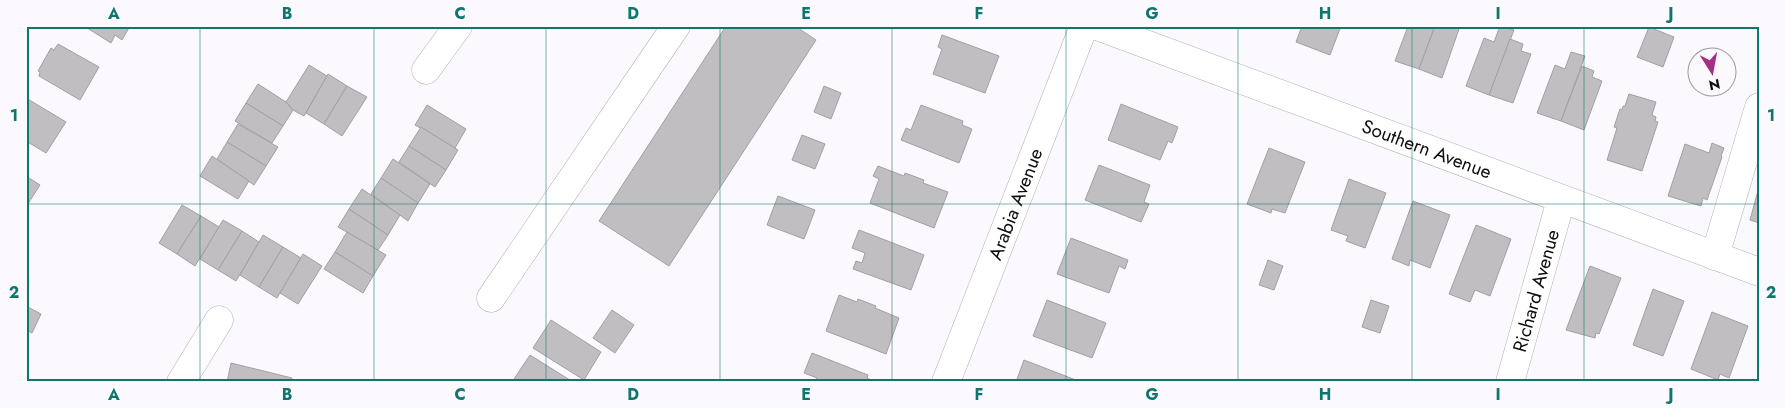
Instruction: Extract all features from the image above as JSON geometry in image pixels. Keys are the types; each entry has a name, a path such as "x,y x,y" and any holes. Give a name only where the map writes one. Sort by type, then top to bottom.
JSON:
{"street":[{"path":"426,70 458,26"},
{"path":"491,298 676,26"},
{"name":"Arabia Avenue","path":"946,382 1084,26"},
{"name":"Southern Avenue","path":"1097,26 1759,272"},
{"path":"1715,256 1759,107"},
{"name":"Richard Avenue","path":"1510,382 1561,200"},
{"path":"181,382 219,320"}],"building":[{"path":"84,26 130,26 122,40 115,35 111,43"},
{"path":"726,26 795,26 816,40 669,266 599,221"},
{"path":"1302,26 1341,26 1330,55 1296,42"},
{"path":"1408,26 1435,26 1419,69 1395,61"},
{"path":"1435,26 1453,26 1459,29 1442,78 1419,69"},
{"path":"1500,26 1514,30 1489,95 1466,86 1484,38 1494,42"},
{"path":"1649,27 1674,37 1663,67 1637,57"},
{"path":"942,35 999,56 985,93 933,74 942,49 938,47"},
{"path":"1510,39 1523,44 1521,51 1531,54 1513,103 1489,95"},
{"path":"58,44 99,67 80,100 39,76 40,72 38,71 51,48 54,50"},
{"path":"1571,52 1585,56 1561,121 1537,113 1555,65 1565,69"},
{"path":"309,65 327,76 304,116 293,110 286,102"},
{"path":"1582,66 1594,71 1592,77 1602,81 1584,130 1561,121"},
{"path":"328,74 347,86 324,124 306,113"},
{"path":"258,84 286,102 293,110 283,126 246,103"},
{"path":"347,86 367,97 342,136 324,124"},
{"path":"824,86 841,93 831,119 814,112"},
{"path":"1629,94 1656,102 1652,115 1656,117 1655,121 1658,122 1642,171 1607,160 1617,128 1614,127 1620,109 1622,110 1623,106 1625,106"},
{"path":"26,98 66,122 46,153 26,141"},
{"path":"246,103 283,126 272,143 235,121"},
{"path":"1121,104 1178,127 1172,143 1168,141 1160,160 1108,140"},
{"path":"427,105 466,129 455,148 415,125"},
{"path":"921,105 963,121 962,125 972,129 959,163 901,140 906,128 911,130"},
{"path":"238,124 278,147 266,166 227,142"},
{"path":"421,127 458,150 446,170 409,146"},
{"path":"802,135 825,144 815,169 792,160"},
{"path":"227,142 266,166 254,185 217,159"},
{"path":"1712,143 1724,148 1707,200 1703,198 1701,206 1668,196 1685,144 1709,153"},
{"path":"409,146 446,170 435,187 399,162"},
{"path":"1269,148 1305,162 1285,213 1272,209 1271,213 1247,204"},
{"path":"212,156 249,181 238,199 200,176"},
{"path":"393,159 430,184 418,203 381,178"},
{"path":"1099,165 1150,185 1144,202 1149,204 1141,222 1085,200"},
{"path":"878,166 904,176 905,173 924,180 923,183 948,192 934,228 870,203 879,179 873,176"},
{"path":"26,176 40,185 26,207"},
{"path":"381,178 418,203 408,221 371,194"},
{"path":"1349,179 1386,193 1365,248 1346,241 1348,236 1331,230"},
{"path":"1759,187 1759,223 1750,220"},
{"path":"362,189 400,215 388,235 349,209"},
{"path":"778,196 815,210 804,239 767,225"},
{"path":"1413,201 1450,215 1430,268 1410,260 1409,266 1392,259"},
{"path":"182,205 201,216 177,254 159,243"},
{"path":"349,209 388,235 378,250 338,227"},
{"path":"201,216 219,227 195,266 177,254"},
{"path":"223,220 242,231 218,270 200,259"},
{"path":"1476,225 1511,239 1490,296 1475,290 1470,302 1449,294"},
{"path":"859,230 924,255 911,290 853,269 856,261 862,263 865,253 852,248"},
{"path":"242,231 259,242 236,281 218,270"},
{"path":"347,232 386,255 373,276 335,252"},
{"path":"263,235 283,247 259,287 240,275"},
{"path":"1071,238 1128,260 1125,269 1119,266 1109,293 1057,274"},
{"path":"283,247 301,258 277,298 259,287"},
{"path":"335,252 373,276 363,293 324,269"},
{"path":"303,254 322,266 298,304 280,293"},
{"path":"1268,260 1283,266 1274,290 1259,285"},
{"path":"1590,266 1621,278 1599,334 1596,333 1595,338 1566,330"},
{"path":"1653,289 1684,301 1663,356 1633,345"},
{"path":"839,295 857,302 858,299 899,318 886,354 826,331"},
{"path":"1047,300 1106,323 1092,358 1033,336"},
{"path":"1371,300 1389,306 1380,333 1362,327"},
{"path":"26,306 41,314 32,333 26,330"},
{"path":"612,310 634,325 615,353 593,338"},
{"path":"1712,312 1748,326 1729,378 1720,374 1718,380 1691,369"},
{"path":"551,320 601,352 584,380 533,348"},
{"path":"812,353 868,375 867,378 875,382 815,382 817,378 804,373"},
{"path":"530,355 573,382 512,382"},
{"path":"1024,360 1081,382 1016,382"},
{"path":"231,363 292,378 291,382 227,382"}]}
